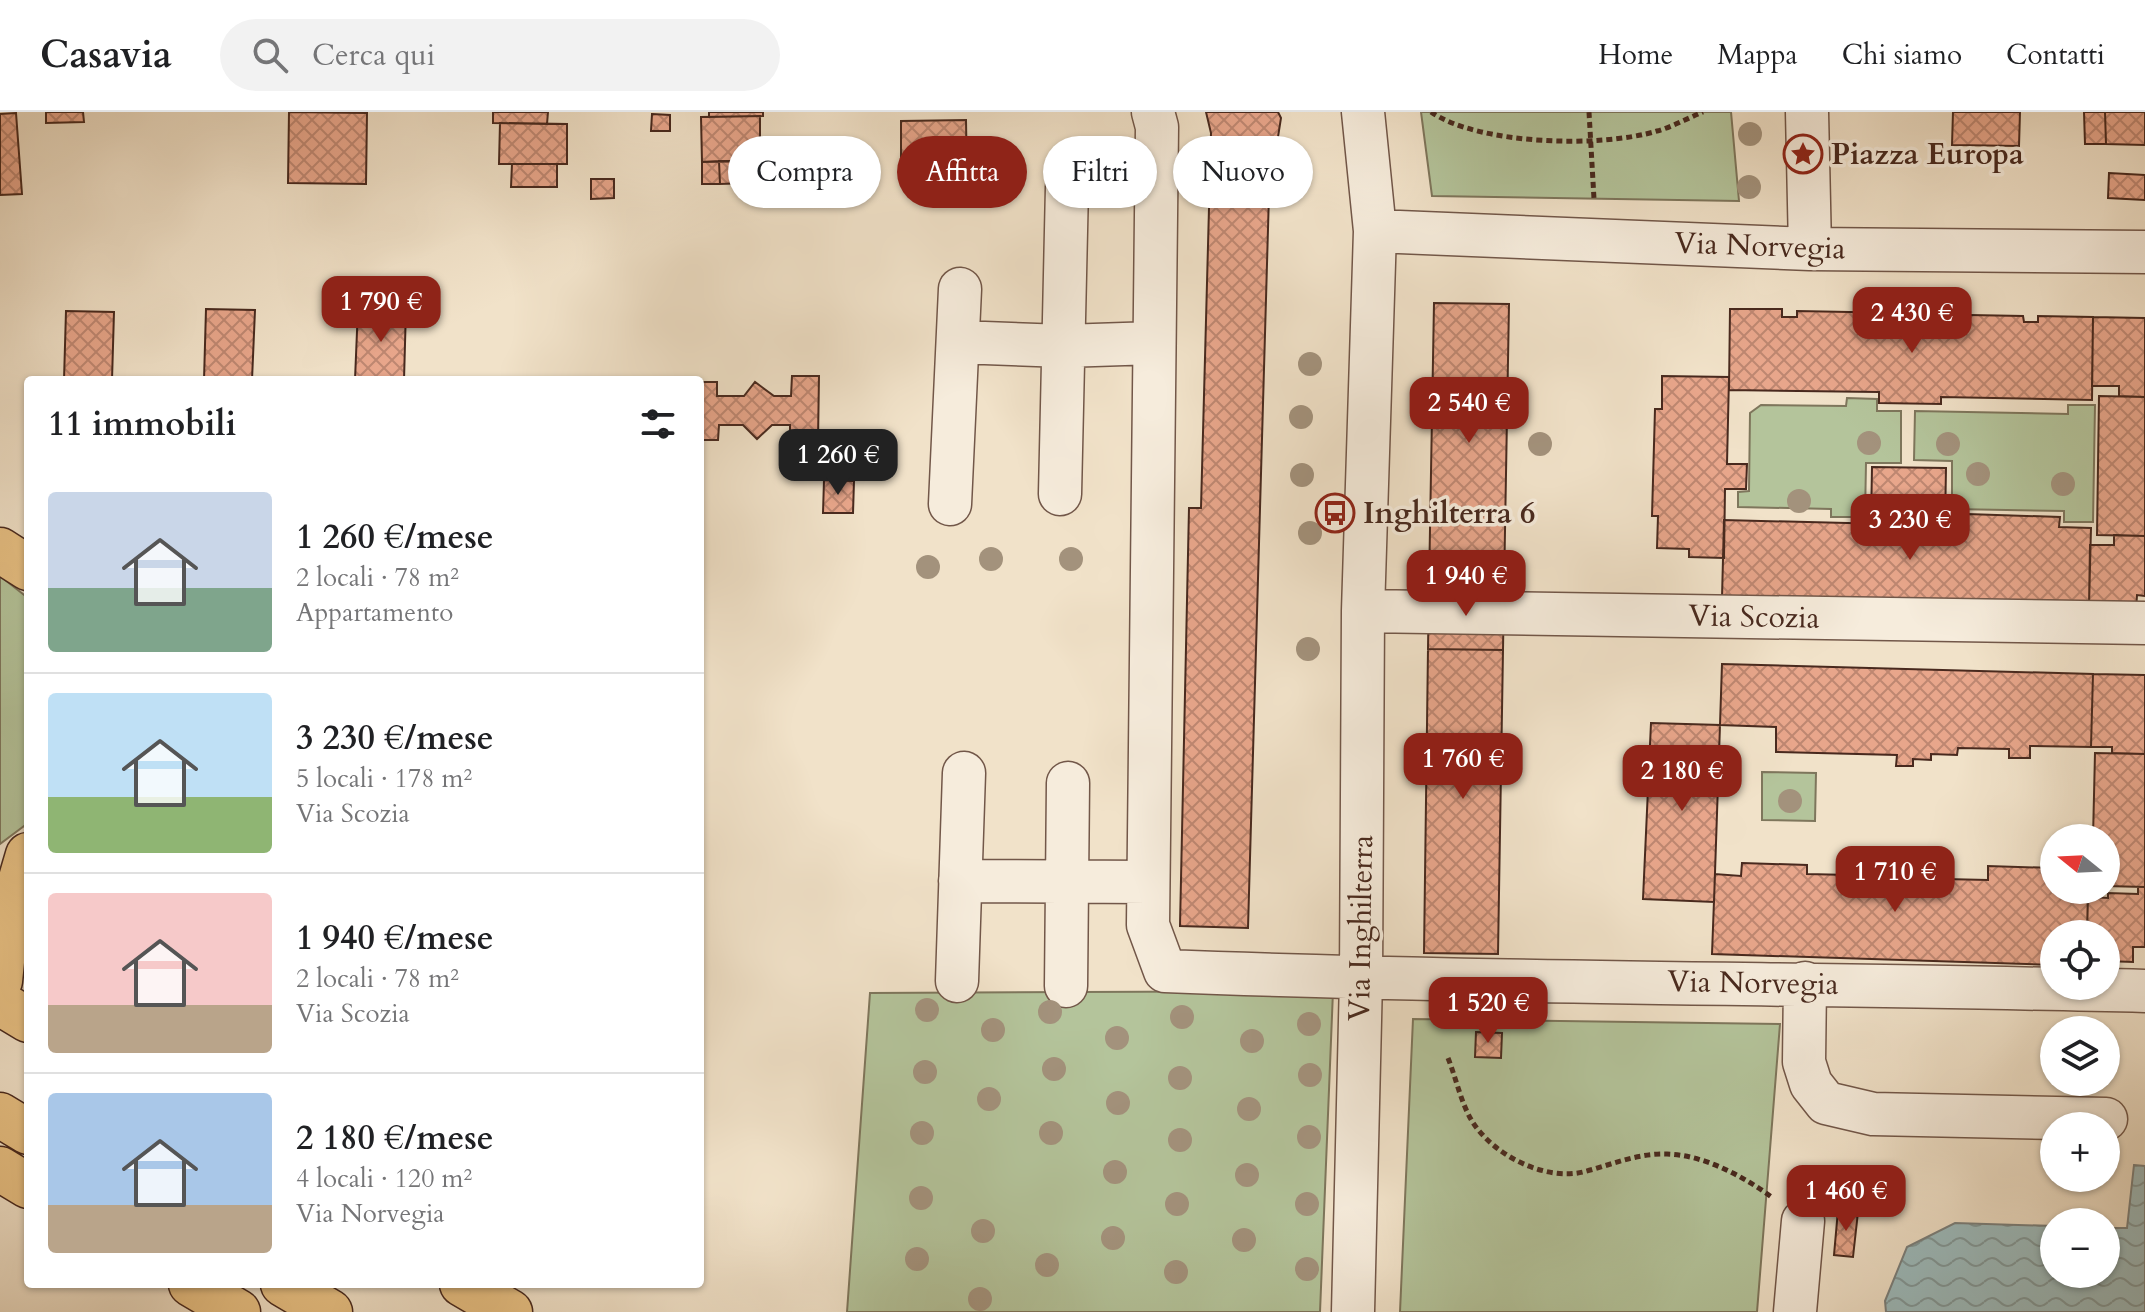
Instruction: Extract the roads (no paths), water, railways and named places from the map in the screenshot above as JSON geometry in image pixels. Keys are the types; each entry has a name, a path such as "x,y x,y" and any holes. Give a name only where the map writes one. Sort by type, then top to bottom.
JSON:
{"main road":[{"path":"0,550 24,565"},
{"path":"0,981 18,861"},
{"path":"24,986 0,1002 24,1017"},
{"path":"0,1115 24,1130"},
{"path":"0,1169 24,1184"},
{"path":"198,1288 238,1312"},
{"path":"290,1288 330,1312"},
{"path":"469,1288 510,1312"}],"street":[{"path":"960,881 1148,882 1157,127 1153,112"},
{"name":"Via Inghilterra","path":"1353,1312 1361,979 1363,611 1375,231 1363,112"},
{"path":"1807,112 1810,249"},
{"path":"1060,494 1067,208"},
{"name":"Via Norvegia","path":"1375,231 1810,249 2145,252"},
{"path":"950,504 960,289"},
{"path":"958,342 1064,346 1154,343"},
{"name":"Via Scozia","path":"1363,611 2145,623"},
{"path":"957,981 964,773"},
{"path":"1066,986 1068,783"},
{"name":"Via Norvegia","path":"1148,882 1148,925 1165,971 1361,979 1805,983 2145,991"},
{"path":"1805,983 1804,1062 1811,1084 1826,1103 1873,1114 2040,1118"},
{"path":"1795,1312 1803,1221"}],"water":[{"path":"2134,1165 2145,1166 2145,1312 1886,1312 1885,1301 1907,1247 1955,1223 2040,1226 2040,1288 2120,1288 2120,1228 2127,1228"}],"place":[{"name":"Piazza Europa","path":"1803,154"},
{"name":"Inghilterra 6","path":"1335,513"}]}
